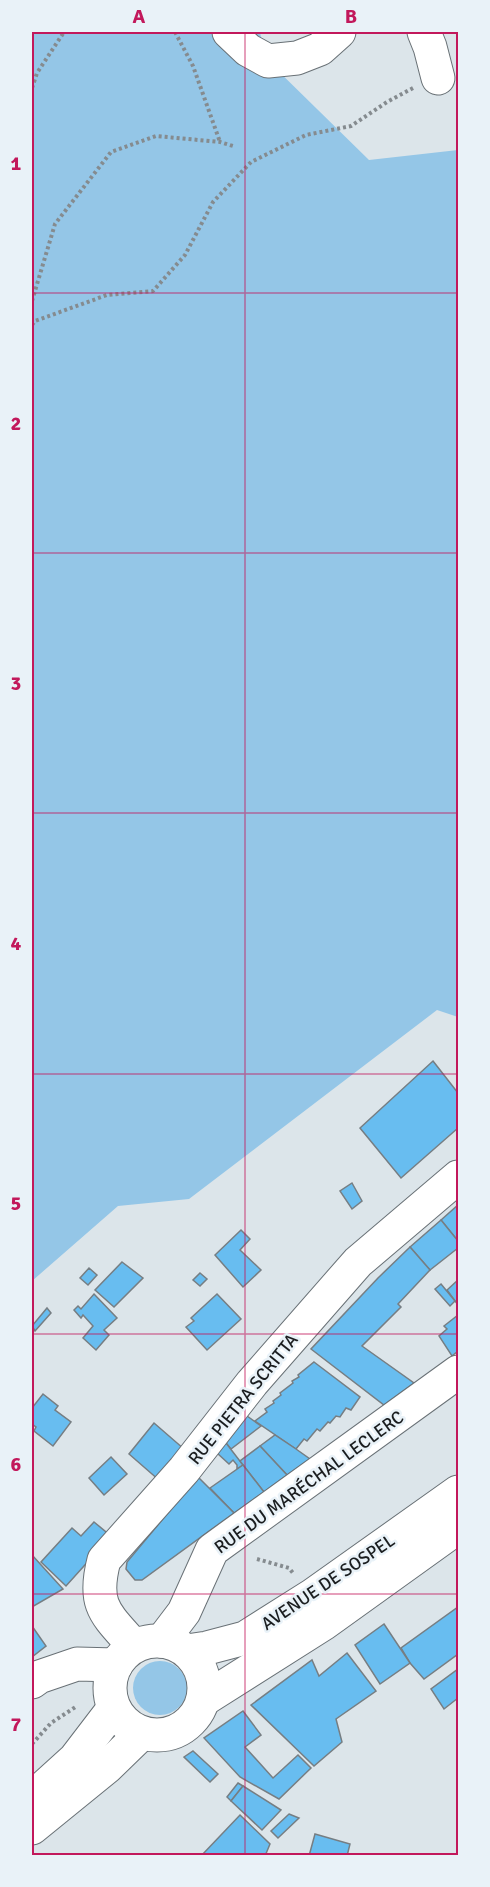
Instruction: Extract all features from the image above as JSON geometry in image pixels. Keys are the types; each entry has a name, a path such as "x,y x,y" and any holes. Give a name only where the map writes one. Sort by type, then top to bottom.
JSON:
{"main road":[{"path":"229,32 248,50 268,61 297,58 320,49 339,32"},
{"path":"438,78 430,47 440,35"},
{"name":"RUE PIETRA SCRITTA","path":"150,1651 106,1613 99,1596 99,1580 104,1560 184,1470 252,1383 358,1263 459,1177"},
{"name":"RUE DU MARÉCHAL LECLERC","path":"150,1651 184,1612 212,1550 459,1372"},
{"name":"AVENUE DE SOSPEL","path":"32,1682 39,1677 77,1664 150,1651 207,1648 246,1638 313,1595 459,1492"},
{"name":"AVENUE DE SOSPEL","path":"203,1700 323,1624 459,1527"},
{"path":"150,1651 196,1661 202,1674 203,1700 191,1720 173,1733 158,1735 142,1733 122,1719 114,1708 110,1694 110,1679 150,1651"},
{"path":"32,1798 75,1759 114,1708"},
{"path":"32,1828 107,1767 142,1733"}],"path":[{"path":"32,88 37,73 64,32"},
{"path":"175,32 193,66 220,141"},
{"path":"32,324 107,295 153,291 185,255 213,202 251,162 306,135 351,126 395,98 438,78"},
{"path":"32,301 55,224 111,152 156,136 220,141 233,146"},
{"path":"257,1559 289,1568 295,1574"},
{"path":"32,1744 51,1723 78,1705"}],"shaded area":[{"path":"32,32 260,32 265,58 369,160 458,150 458,1017 437,1010 189,1199 118,1206 32,1281"},
{"path":"160,1661 170,1663 179,1669 185,1678 187,1688 185,1698 179,1707 170,1713 160,1715 150,1713 141,1707 135,1698 133,1688 135,1678 141,1669 150,1663"}],"building":[{"path":"433,1061 458,1093 458,1128 401,1178 360,1128"},
{"path":"352,1183 362,1201 352,1209 340,1191"},
{"path":"458,1205 458,1241 441,1220"},
{"path":"441,1220 458,1241 458,1248 430,1270 410,1247"},
{"path":"241,1230 250,1239 240,1250 261,1270 243,1287 215,1255"},
{"path":"410,1247 430,1270 398,1304 401,1307 362,1346 414,1383 384,1405 311,1349"},
{"path":"122,1262 143,1278 114,1307 95,1290"},
{"path":"89,1268 97,1275 88,1285 80,1278"},
{"path":"200,1273 207,1279 200,1286 193,1280"},
{"path":"458,1280 458,1305 447,1290"},
{"path":"441,1284 455,1301 450,1306 435,1289"},
{"path":"94,1294 117,1318 104,1330 109,1335 96,1350 83,1338 93,1326 83,1315 81,1318 74,1310 78,1306 81,1309"},
{"path":"217,1294 241,1319 207,1350 186,1327 194,1321 191,1318"},
{"path":"47,1308 51,1313 35,1331 32,1326"},
{"path":"458,1315 458,1351 452,1356 439,1336 447,1329 444,1326"},
{"path":"314,1362 360,1397 351,1410 346,1408 340,1417 336,1416 320,1431 317,1429 296,1449 255,1421 267,1412 265,1409 274,1403 273,1401 281,1395 280,1393 299,1377 298,1375"},
{"path":"43,1394 58,1406 55,1410 71,1422 53,1446 34,1431 36,1427 32,1424 32,1408"},
{"path":"247,1416 261,1426 231,1449 226,1443"},
{"path":"154,1423 184,1449 160,1481 129,1454"},
{"path":"275,1435 310,1459 287,1475 260,1446"},
{"path":"226,1443 243,1465 237,1469 233,1460 229,1464 217,1453"},
{"path":"260,1446 287,1475 264,1492 240,1461"},
{"path":"111,1457 127,1474 104,1495 89,1478"},
{"path":"243,1465 264,1492 234,1513 210,1488"},
{"path":"198,1477 234,1513 142,1580 135,1580 126,1569 127,1562"},
{"path":"94,1522 111,1536 66,1586 41,1562 72,1528 81,1536"},
{"path":"32,1555 63,1589 32,1607"},
{"path":"458,1607 458,1654 424,1679 401,1648"},
{"path":"384,1624 410,1663 380,1684 355,1645"},
{"path":"32,1626 46,1646 32,1657"},
{"path":"347,1653 376,1691 336,1719 342,1742 314,1766 251,1705 312,1660 319,1676"},
{"path":"458,1669 458,1698 444,1709 431,1689"},
{"path":"243,1711 261,1735 245,1747 273,1778 298,1755 311,1768 279,1799 240,1777 204,1738"},
{"path":"193,1751 218,1774 210,1782 184,1757"},
{"path":"238,1783 243,1786 231,1801 227,1797"},
{"path":"243,1786 281,1810 262,1830 231,1801"},
{"path":"289,1814 299,1818 278,1838 271,1831"},
{"path":"240,1815 270,1844 265,1856 201,1856"},
{"path":"315,1834 350,1844 347,1856 309,1856"}]}
